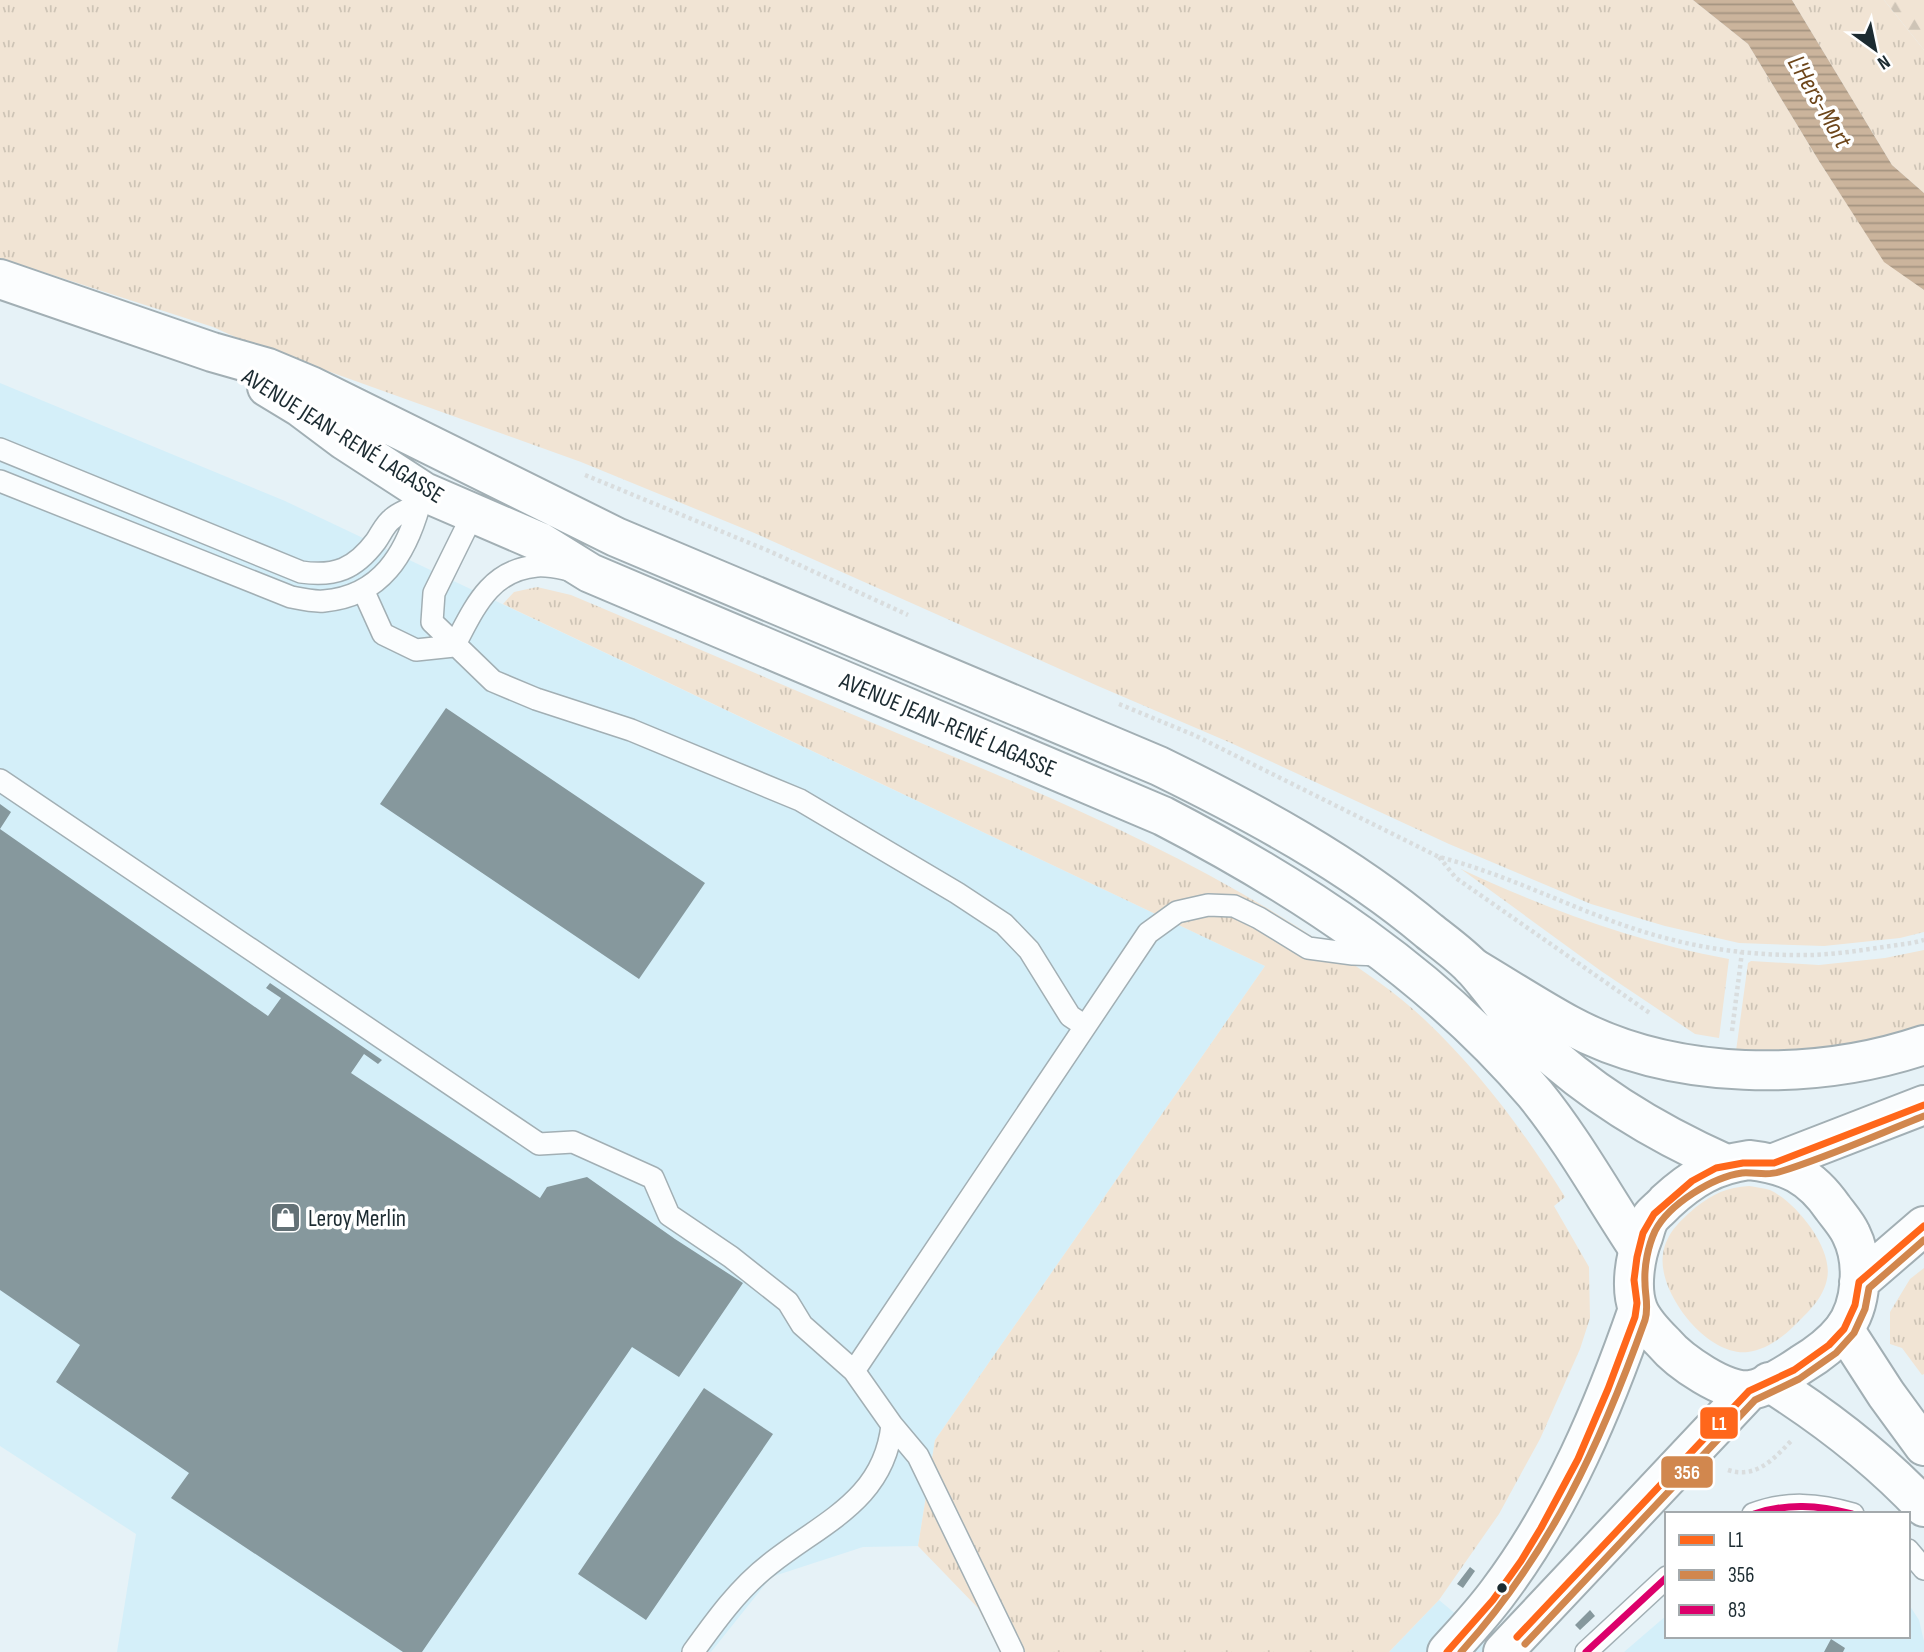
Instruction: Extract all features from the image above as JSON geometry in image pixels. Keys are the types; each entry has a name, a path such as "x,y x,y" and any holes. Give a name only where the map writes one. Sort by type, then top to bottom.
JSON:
{"street":[{"name":"AVENUE JEAN-RENÉ LAGASSE","path":"0,279 212,352 268,368 311,386 616,537 1159,766 1217,794 1336,864 1426,928 1472,967"},
{"name":"AVENUE JEAN-RENÉ LAGASSE","path":"212,352 300,407 422,497 473,514 540,542 590,573 1163,816 1229,850 1299,892 1389,955 1462,1018 1526,1085 1558,1124 1638,1248"},
{"path":"422,497 446,453"},
{"path":"1472,967 1570,1026 1619,1046 1705,1066 1738,1071 1794,1070 1868,1060 1924,1045"},
{"path":"1472,967 1531,1037 1595,1090 1675,1142 1726,1164"},
{"path":"1774,1163 1924,1105"},
{"path":"1503,1652 1759,1387 1817,1354 1844,1329 1855,1305 1860,1282 1858,1255 1851,1234 1825,1196 1808,1178 1774,1163 1749,1160 1726,1164 1687,1182 1651,1217 1638,1248 1634,1281 1638,1309 1652,1330 1674,1354 1717,1383 1759,1387 1818,1413 1894,1475 1924,1507"},
{"path":"1860,1282 1924,1226"},
{"path":"1447,1652 1500,1589 1554,1505 1613,1380 1638,1309"},
{"path":"1844,1329 1924,1446"}],"lane":[{"path":"0,449 301,572 322,575 341,571 364,556 392,519 422,497"},
{"path":"0,481 291,597 323,601 364,592 390,569 412,532 422,497"},
{"path":"473,514 434,593 432,622 493,681 536,699 631,730 800,800 880,846 1004,924 1029,950 1070,1016 1085,1026"},
{"path":"454,646 485,592 501,578 516,571 539,566 590,573"},
{"path":"364,592 383,634 416,650 454,646"},
{"path":"0,780 539,1144 573,1142 653,1178 669,1215 731,1257 788,1302 802,1325 854,1371 892,1425 918,1456 1013,1652"},
{"path":"854,1371 1148,933 1177,912 1208,905 1234,906 1308,948 1353,954 1389,955"},
{"path":"693,1652 731,1600 769,1564 825,1527 862,1496 881,1470 890,1445 892,1425"},
{"path":"1758,1512 1804,1504 1843,1512"},
{"path":"1910,1552 1924,1569"},
{"path":"1586,1652 1665,1579"}],"path":[{"path":"583,475 769,551 912,617"},
{"path":"1117,703 1194,735 1439,857 1476,866 1596,915 1670,939 1742,952 1812,955 1924,940"},
{"path":"1439,857 1456,878 1656,1017"},
{"path":"1731,1039 1742,952"},
{"path":"1721,1466 1729,1471 1754,1472 1774,1459 1799,1433"}],"shaded area":[{"path":"0,383 285,501 1265,966 935,1440 918,1546 863,1547 771,1577 711,1652 117,1652 136,1534 0,1446"},
{"path":"1439,1600 1501,1652 1389,1652"},
{"path":"1910,1606 1919,1620 1924,1641 1924,1652 1624,1652 1665,1617 1665,1638 1910,1638"}],"green space":[{"path":"0,0 1693,0 1748,44 1884,261 1924,290 1924,932 1900,938 1824,946 1739,943 1665,926 1591,904 1449,844 1231,743 752,532 581,462 308,364 273,354 213,327 0,258"},
{"path":"1792,0 1884,0 1924,50 1924,193 1892,165"},
{"path":"1884,0 1924,0 1924,50"},
{"path":"537,587 571,595 970,763 1181,860 1282,917 1391,991 1445,1040 1501,1104 1565,1197 1554,1206 1589,1267 1590,1318 1580,1349 1540,1439 1499,1514 1439,1600 1389,1652 1000,1652 978,1608 918,1546 935,1440 1265,966 503,604 514,592"},
{"path":"1461,869 1592,923 1694,952 1729,959 1719,1038 1695,1034 1601,971"},
{"path":"1924,950 1924,1025 1855,1044 1784,1051 1736,1051 1748,963 1751,961 1819,965 1885,958"},
{"path":"1749,1186 1770,1190 1791,1205 1819,1241 1828,1267 1825,1286 1810,1310 1779,1339 1761,1349 1748,1352 1732,1351 1717,1344 1688,1319 1668,1286 1663,1269 1663,1254 1671,1233 1696,1207 1721,1192"},
{"path":"1924,1268 1922,1375 1902,1348 1890,1344 1890,1312 1910,1279"}],"water":[{"name":"L'Hers-Mort","path":"1693,0 1792,0 1892,165 1924,193 1924,290 1884,262 1748,44"}],"building":[{"path":"446,708 705,883 639,979 380,804"},
{"path":"0,804 11,812 0,829"},
{"name":"Leroy Merlin","path":"0,829 268,1016 281,998 266,988 270,983 382,1060 378,1064 364,1054 351,1073 540,1198 547,1187 587,1177 743,1283 679,1377 632,1347 422,1652 403,1652 171,1498 189,1473 56,1382 80,1345 0,1290"},
{"path":"704,1388 773,1434 646,1620 578,1574"},
{"path":"1470,1567 1475,1571 1463,1588 1457,1584"},
{"path":"1590,1610 1595,1616 1580,1630 1575,1625"},
{"path":"1831,1639 1845,1648 1843,1652 1824,1652"}],"transit line":[{"name":"L1","path":"1447,1652 1493,1600 1521,1561 1578,1459 1635,1317 1637,1303 1634,1280 1637,1257 1643,1233 1654,1214 1692,1181 1716,1168 1743,1163 1774,1163 1924,1105"},
{"name":"356","path":"1461,1652 1493,1615 1521,1576 1547,1536 1591,1453 1645,1320 1647,1256 1655,1231 1670,1211 1693,1193 1718,1180 1742,1173 1779,1172 1924,1116"},
{"name":"L1","path":"1517,1637 1749,1391 1794,1370 1829,1345 1844,1329 1855,1305 1859,1282 1924,1226"},
{"name":"356","path":"1525,1644 1755,1400 1799,1379 1836,1353 1854,1333 1865,1309 1869,1288 1924,1240"},
{"name":"83","path":"1760,1512 1803,1506 1842,1512"},
{"name":"83","path":"1586,1652 1665,1579"}],"place":[{"name":"Leroy Merlin","path":"285,1218"}]}
